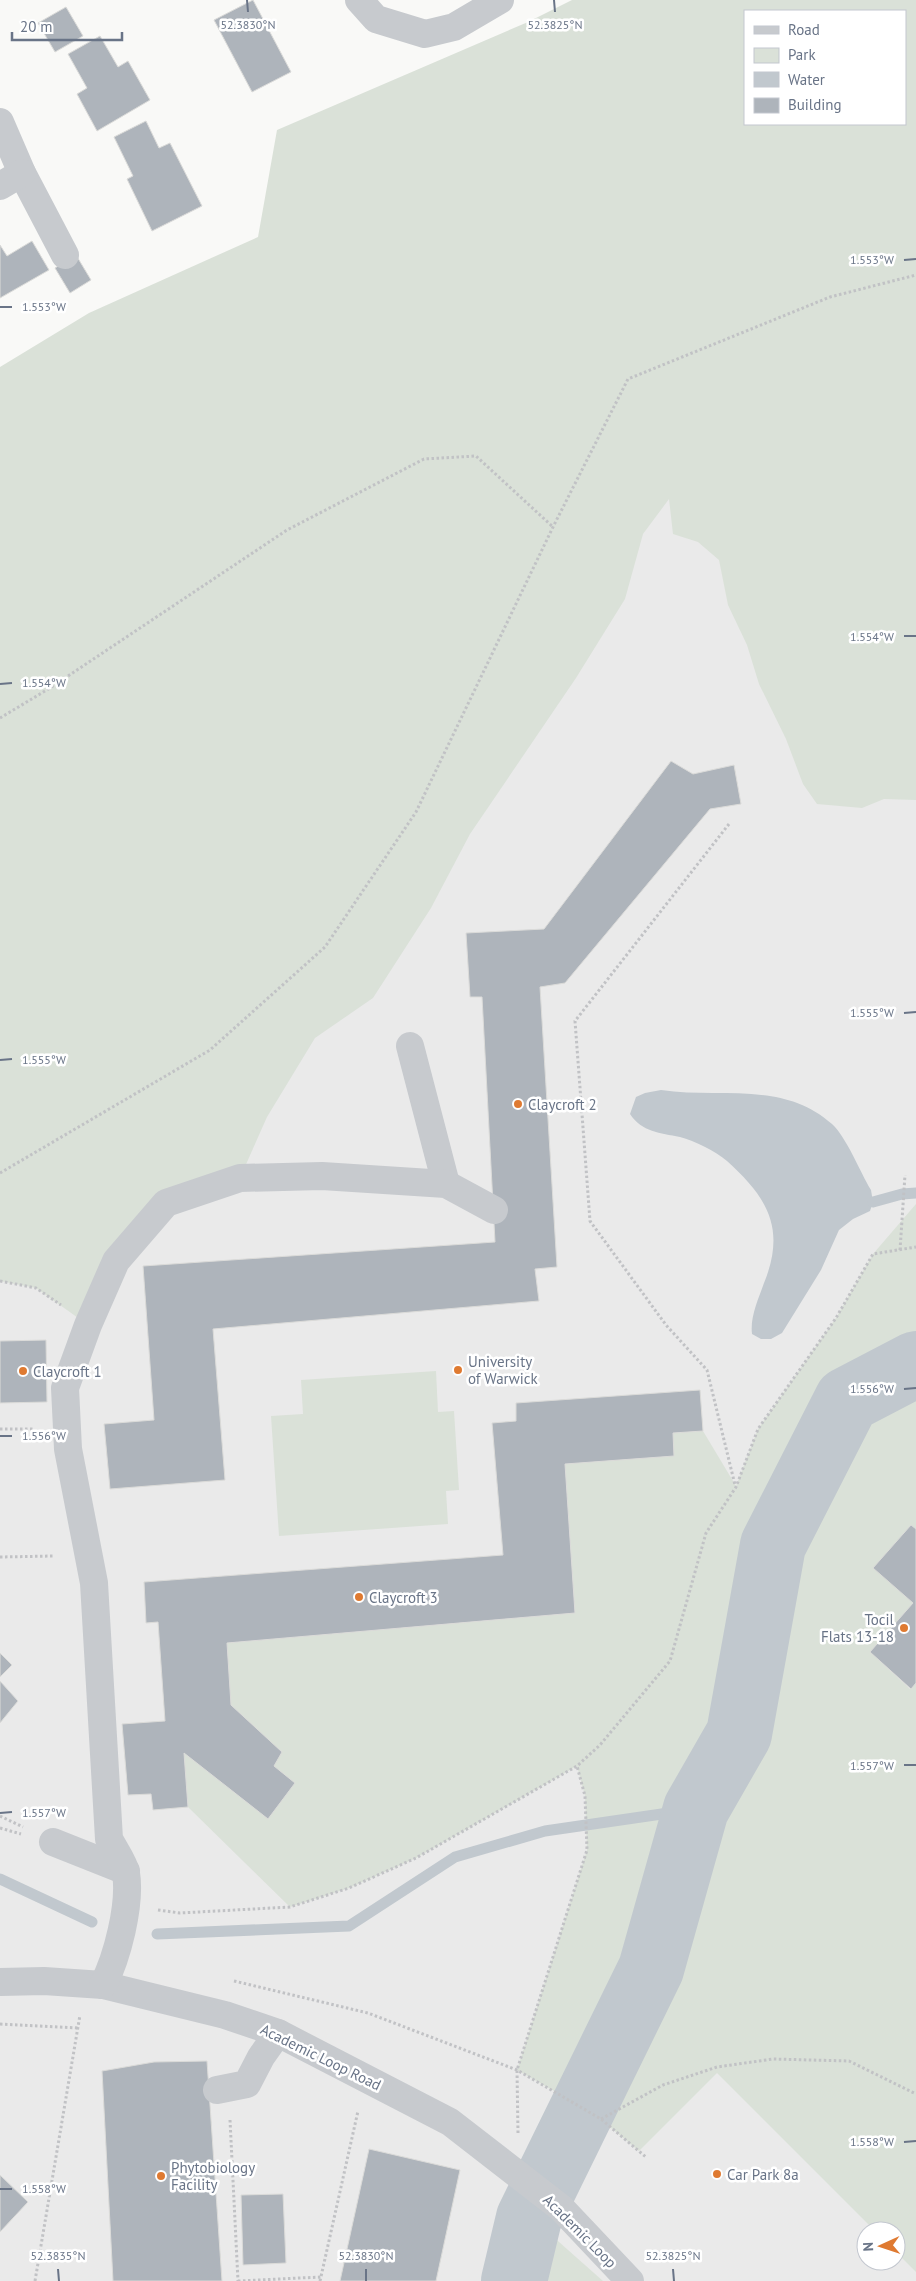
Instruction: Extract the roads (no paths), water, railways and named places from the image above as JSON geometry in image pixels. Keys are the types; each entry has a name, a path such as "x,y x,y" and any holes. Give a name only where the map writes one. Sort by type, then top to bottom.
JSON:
{"street":[{"path":"359,0 376,19 425,34 454,27 500,0"},
{"path":"0,122 11,179 65,255"},
{"path":"410,1046 446,1184"},
{"path":"103,1986 113,1965 127,1886 126,1871 109,1839 94,1583 68,1449 65,1388 88,1325 116,1261 166,1203 240,1178 322,1176 446,1184 494,1210"},
{"path":"53,1842 126,1871"},
{"name":"Academic Loop Road","path":"0,1982 44,1981 103,1986 225,2015 278,2034 450,2122 529,2183"},
{"path":"223,2089 247,2084 261,2057 278,2034"},
{"name":"Academic Loop","path":"529,2183 561,2208 630,2281"}],"water":[{"path":"661,1090 772,1096 793,1101 813,1110 838,1130 871,1190 873,1202 870,1211 853,1219 839,1230 821,1270 782,1333 771,1339 761,1339 752,1334 755,1308 770,1264 773,1246 773,1230 763,1202 753,1188 722,1157 692,1141 646,1128 635,1120 630,1114 636,1097"}],"waterway":[{"path":"873,1202 902,1194 916,1193"},
{"path":"514,2281 529,2218 651,1969 696,1809 739,1734 773,1545 847,1400 916,1364"},
{"path":"157,1934 349,1926 455,1857 545,1831 696,1809"},
{"path":"0,1879 92,1922"}],"place":[{"name":"Claycroft 2","path":"518,1104"},
{"name":"University of Warwick","path":"458,1370"},
{"name":"Claycroft 1","path":"23,1371"},
{"name":"Claycroft 3","path":"359,1597"},
{"name":"Tocil Flats 13-18","path":"904,1628"},
{"name":"Car Park 8a","path":"717,2174"},
{"name":"Phytobiology Facility","path":"161,2176"}]}
